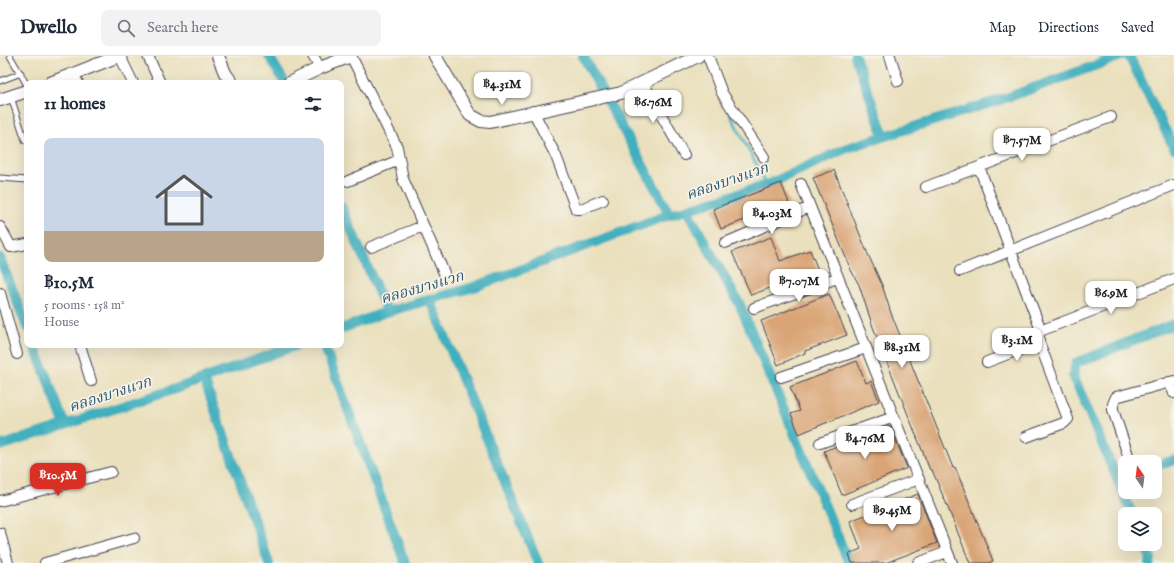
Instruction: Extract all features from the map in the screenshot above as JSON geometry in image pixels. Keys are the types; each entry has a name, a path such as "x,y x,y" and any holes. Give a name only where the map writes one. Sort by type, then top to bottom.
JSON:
{"street":[{"path":"76,79 94,60 120,56 132,80"},
{"path":"148,56 159,80"},
{"path":"218,56 225,73 230,80"},
{"path":"313,56 320,68"},
{"path":"295,80 320,68 351,56 397,147 402,179 444,273"},
{"path":"435,56 462,104 470,115 481,121 490,122 533,111 621,93 694,57"},
{"path":"708,56 722,93 764,157"},
{"path":"890,56 898,81"},
{"path":"642,83 684,155"},
{"path":"5,98 24,92"},
{"path":"533,111 556,156 576,209 582,209 603,200"},
{"path":"926,187 1110,117"},
{"path":"348,181 399,160"},
{"path":"978,167 1012,251 1040,331 1039,342 1068,419 1064,423 1026,437"},
{"path":"801,184 837,278 894,416 952,563"},
{"path":"960,271 1174,185"},
{"path":"725,243 810,208"},
{"path":"371,247 423,226"},
{"path":"0,227 12,247 24,245"},
{"path":"754,308 837,278"},
{"path":"1040,331 1174,279"},
{"path":"0,293 17,354"},
{"path":"987,362 1039,342"},
{"path":"81,348 91,381"},
{"path":"782,377 866,348"},
{"path":"1128,455 1113,410 1113,404 1116,397 1172,382 1174,393"},
{"path":"820,443 894,416"},
{"path":"0,502 110,472"},
{"path":"852,504 919,478"},
{"path":"0,533 8,563"},
{"path":"52,562 134,538"},
{"path":"918,563 947,552"}],"lane":[{"path":"10,56 24,80"},
{"path":"0,81 21,73"},
{"path":"5,98 24,138"},
{"path":"0,178 24,180"}],"building":[{"path":"834,170 882,285 891,313 953,468 955,467 993,561 988,563 970,563 932,470 930,470 873,327 859,285 851,270 813,178"},
{"path":"781,183 789,203 721,229 713,209"},
{"path":"771,237 780,261 810,250 818,270 751,295 732,252"},
{"path":"829,294 847,335 805,351 805,353 778,365 761,321"},
{"path":"857,361 866,383 871,381 879,401 799,434 791,414 800,411 790,387"},
{"path":"890,426 907,468 842,495 824,451"},
{"path":"918,494 937,543 885,563 852,563 849,554 861,549 850,521"}],"waterway":[{"path":"269,56 283,80"},
{"path":"583,56 670,215"},
{"path":"855,56 884,136"},
{"name":"คลองบางแวก","path":"344,328 383,313 474,287 663,217 767,185 847,148 1009,97 1121,56"},
{"path":"1129,56 1174,148"},
{"path":"730,114 767,185"},
{"path":"687,210 740,305 849,563"},
{"path":"344,213 387,312"},
{"path":"0,258 24,319"},
{"path":"430,300 538,563"},
{"path":"1129,507 1073,375 1076,363 1174,324"},
{"path":"35,348 65,425"},
{"name":"คลองบางแวก","path":"0,446 181,387 289,348"},
{"path":"325,348 405,563"},
{"path":"204,379 269,563"},
{"path":"1162,464 1174,460"},
{"path":"1148,551 1151,559 1150,563"}]}
